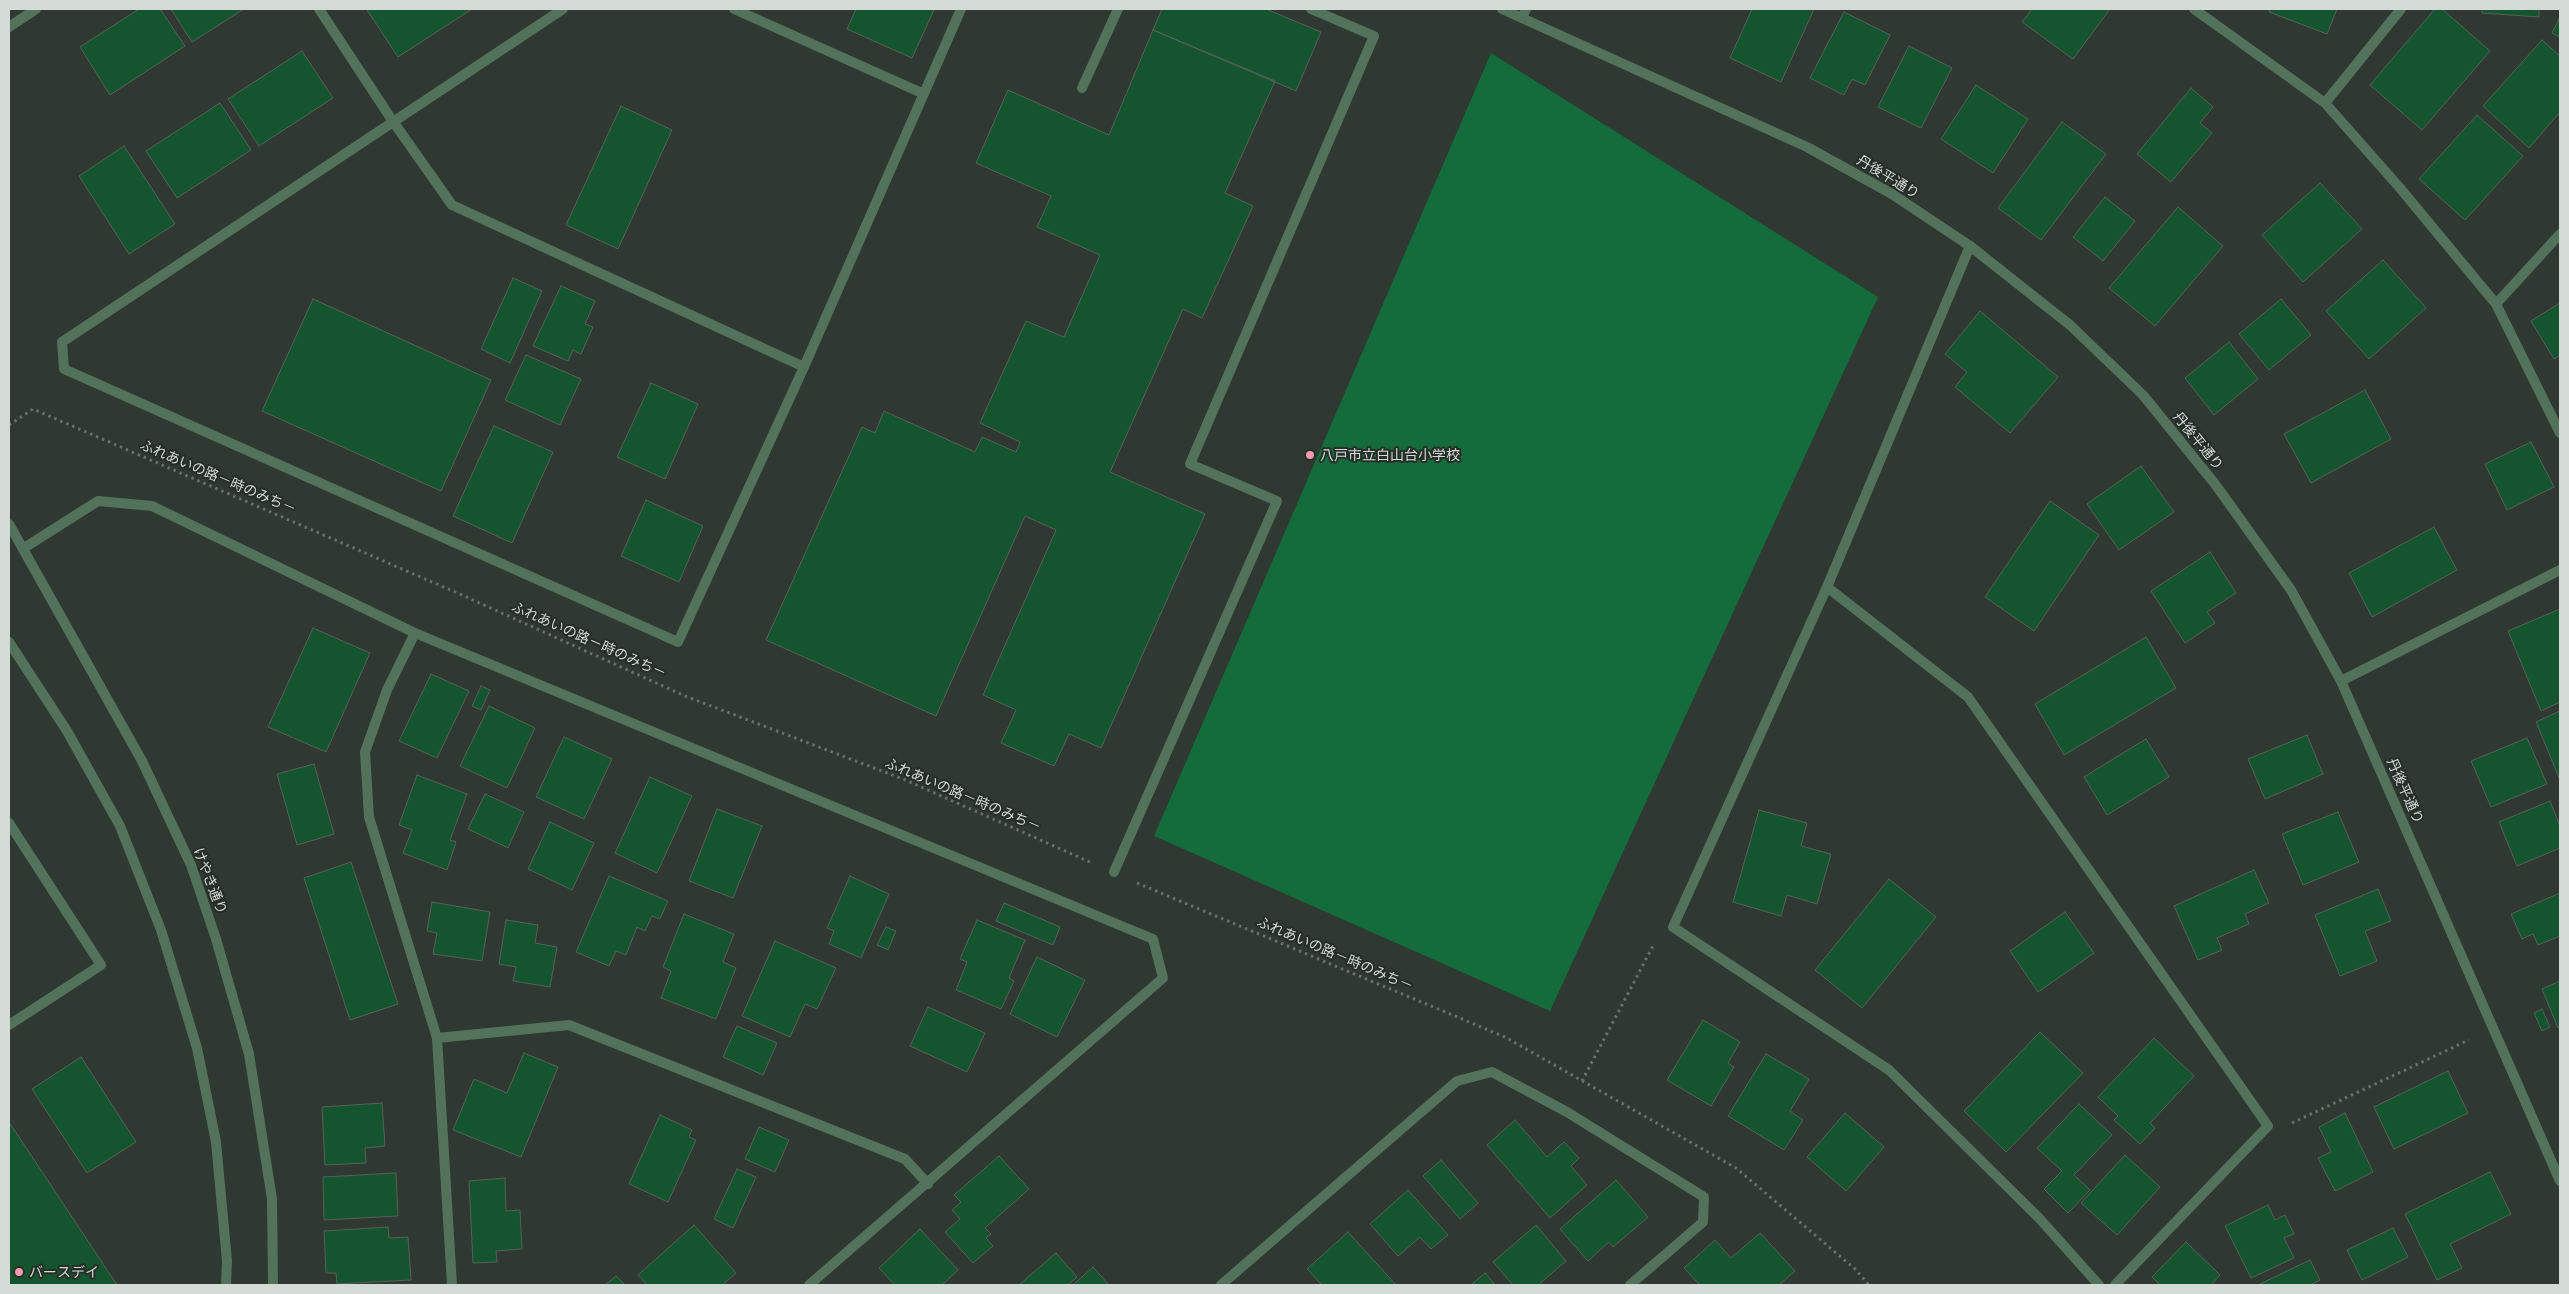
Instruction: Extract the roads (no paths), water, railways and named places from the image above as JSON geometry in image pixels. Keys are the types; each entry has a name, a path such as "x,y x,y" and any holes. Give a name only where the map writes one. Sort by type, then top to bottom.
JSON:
{"street":[{"path":"9,27 36,9"},
{"path":"319,9 392,120 452,205 804,367"},
{"path":"563,9 392,120 62,342 64,369 678,642 804,367 961,9"},
{"path":"734,9 924,94"},
{"path":"1082,88 1118,9"},
{"path":"1114,872 1277,501 1190,464 1374,36 1311,9"},
{"name":"丹後平通り","path":"1502,9 1524,13 1807,147 1892,194 1970,246 2070,325 2143,395 2215,484 2291,590 2341,681 2560,1181"},
{"path":"2194,9 2325,103 2400,188 2496,304 2560,433"},
{"path":"2325,103 2400,9"},
{"path":"2496,304 2560,234"},
{"path":"1970,246 1827,587 1673,926 1889,1070 2039,1218 2098,1285"},
{"path":"24,548 98,501 152,506 415,633 1153,939 1163,978 928,1184 809,1285"},
{"name":"けやき通り","path":"9,524 142,761 191,865 213,929 249,1054 272,1199 273,1285"},
{"path":"2341,681 2560,570"},
{"path":"1827,587 1968,697 2268,1126 2115,1285"},
{"path":"415,633 387,690 365,752 369,817 437,1038 452,1285"},
{"path":"9,642 67,730 120,826 161,930 197,1048 216,1142 227,1261 226,1285"},
{"path":"9,823 101,964 9,1025"},
{"path":"437,1038 569,1025 905,1159 928,1184"},
{"path":"1221,1285 1457,1081 1492,1072 1567,1112 1704,1197 1703,1222 1630,1285"}],"place":[{"name":"八戸市立白山台小学校","path":"1310,455"},
{"name":"バースデイ","path":"19,1272"}]}
